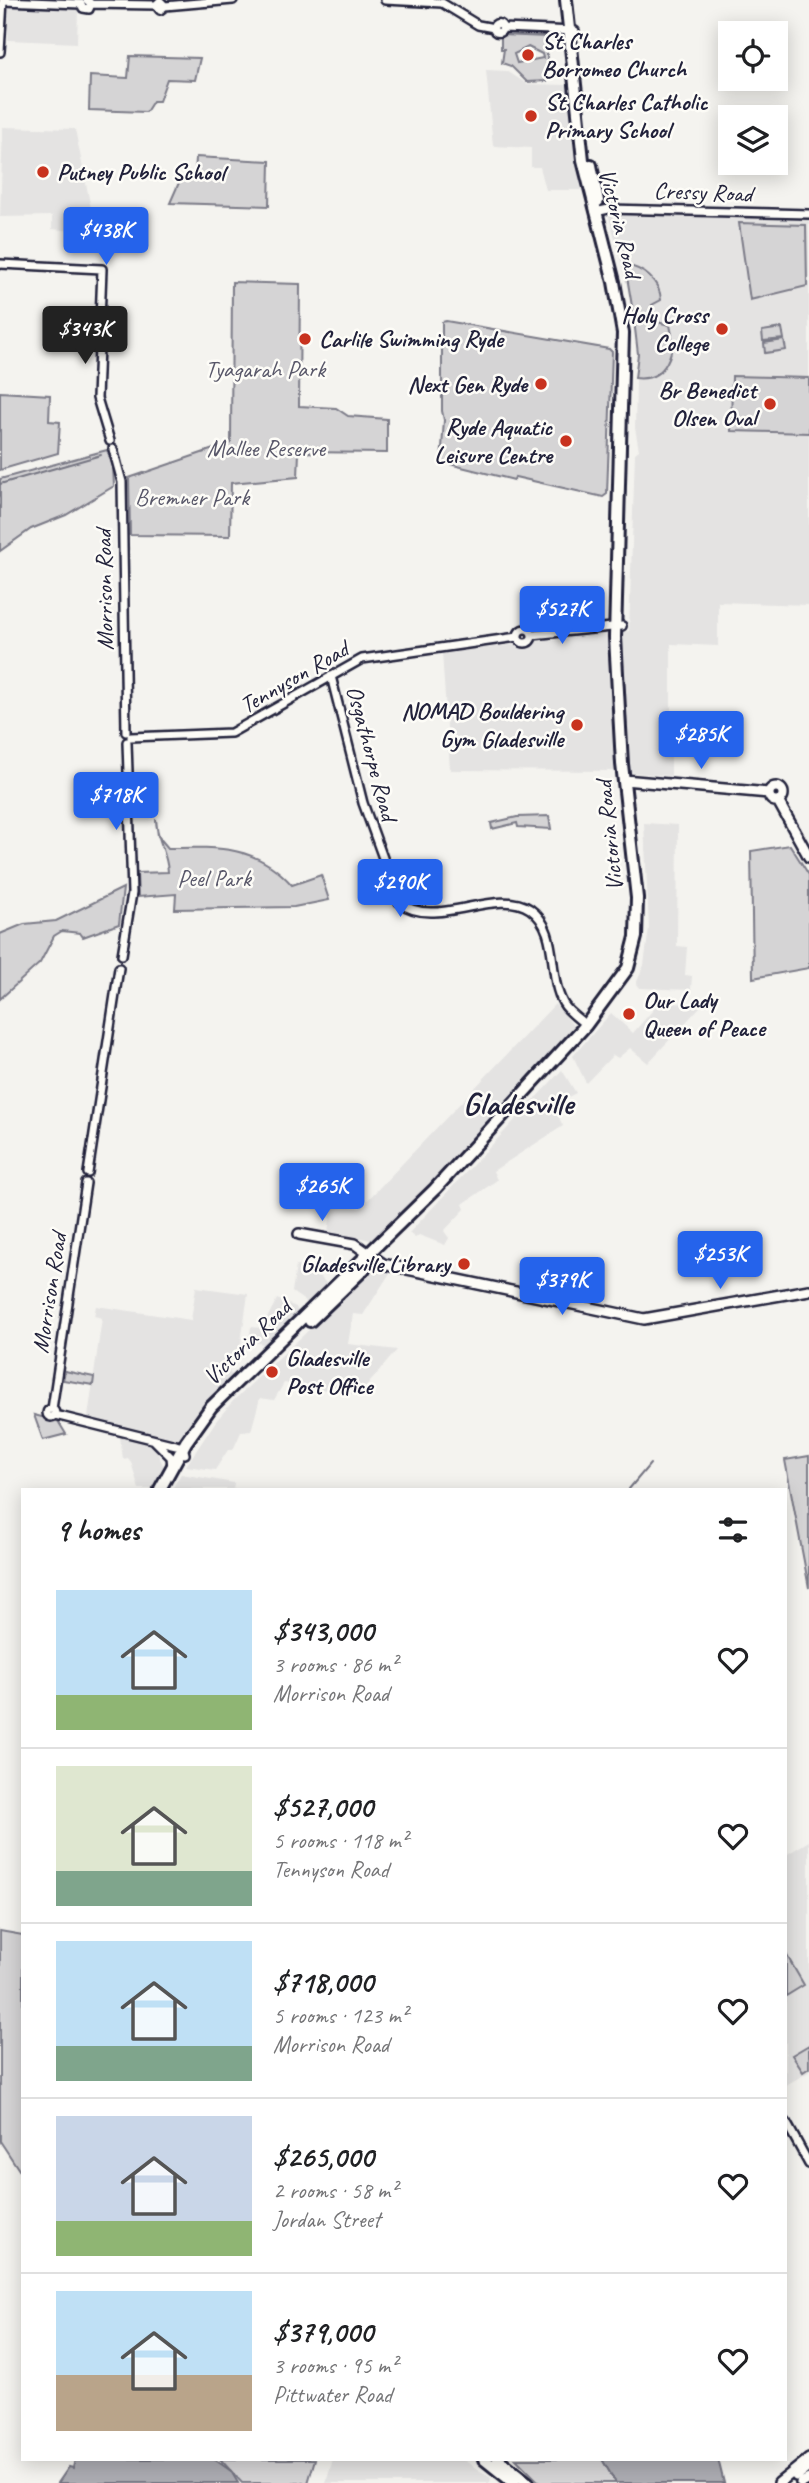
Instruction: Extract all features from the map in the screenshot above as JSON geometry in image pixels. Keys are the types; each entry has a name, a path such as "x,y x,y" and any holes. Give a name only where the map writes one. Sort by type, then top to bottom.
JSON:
{"highway":[{"name":"Victoria Road","path":"373,1256 586,1025 625,975 636,937 637,898 627,780 619,626 623,333 598,211 566,0"},
{"name":"Victoria Road","path":"572,31 573,0"},
{"name":"Victoria Road","path":"161,1488 184,1451 228,1398 373,1256 583,1037 629,977 639,946 642,912 627,780"},
{"name":"Victoria Road","path":"166,1488 184,1451"},
{"path":"486,2461 514,2483"},
{"path":"500,2461 527,2483"}],"main road":[{"path":"627,780 769,793 771,799 778,801 809,857"},
{"path":"299,1234 350,1243 383,1264 591,1309 654,1319 809,1290"},
{"path":"779,2483 809,2459"},
{"path":"786,2483 809,2467"},
{"path":"801,2483 809,2479"}],"street":[{"path":"0,52 3,1 156,5 160,1 165,6 233,0"},
{"path":"385,0 442,3 478,25 494,28 499,33 503,28 572,31"},
{"name":"Cressy Road","path":"598,211 809,214"},
{"name":"Morrison Road","path":"0,264 102,269 97,398 122,482 132,892 122,955 115,962 119,968 88,1173 92,1178 86,1183 53,1412 149,1438"},
{"path":"85,269 94,275 102,288"},
{"name":"Tennyson Road","path":"128,737 238,731 331,676 369,657 517,638 522,643 527,643 532,635 619,626"},
{"name":"Osgathorpe Road","path":"331,676 367,816 399,902 412,909 432,910 507,901 527,907 547,932 563,1004 586,1025"},
{"path":"149,1438 184,1451"},
{"path":"149,1438 171,1457 172,1468"},
{"path":"787,2124 809,2164"}],"shaded area":[{"path":"0,0 44,0 44,8 78,9 77,43 8,40 8,29 0,29"},
{"name":"St Charles Catholic Primary School","path":"486,70 507,71 527,84 568,85 581,190 546,190 540,167 531,167 531,148 493,146"},
{"name":"Putney Public School","path":"3,127 75,129 96,233 52,229 52,216 0,217"},
{"path":"612,214 809,220 809,605 718,602 718,646 671,644 671,776 615,771 450,770 442,653 629,631 635,453 639,450 635,428 637,338 626,279 609,217"},
{"path":"644,823 678,825 677,946 687,947 685,975 692,976 691,990 639,988 636,984 644,965 649,928"},
{"path":"659,1003 699,1004 700,1007 648,1063 630,1048 618,1058 613,1055 586,1083 573,1056 611,1013 633,1033"},
{"path":"555,1004 576,1029 375,1241 328,1231 333,1204 360,1208"},
{"path":"562,1070 576,1093 553,1105 563,1126 493,1171 497,1180 463,1204 465,1209 444,1231 449,1238 445,1245 419,1235 415,1238 409,1233"},
{"path":"296,1266 312,1269 329,1286 309,1304 292,1292"},
{"path":"557,1268 585,1276 579,1298 552,1290"},
{"path":"374,1269 390,1273 363,1315 353,1314 348,1344 397,1350 359,1395 284,1383 274,1400 260,1398 251,1431 241,1432 233,1450 228,1450 215,1470 186,1466 233,1401"},
{"path":"196,1287 248,1294 240,1349 226,1369 233,1376 178,1439 88,1417 102,1318 94,1316 96,1306 191,1320"},
{"path":"277,1299 296,1307 299,1314 266,1345 249,1340 251,1327 262,1328"},
{"path":"120,1436 157,1445 156,1450 164,1467 153,1488 139,1488 131,1462 128,1458 123,1459"},
{"path":"181,1474 234,1483 233,1488 173,1488"},
{"path":"809,1841 809,2072 787,2084 787,1854"},
{"path":"75,2461 217,2461 231,2471 238,2483 58,2483 69,2467 73,2468"},
{"path":"332,2461 465,2461 491,2478 490,2483 326,2483"},
{"path":"603,2461 718,2461 724,2483 616,2483"}],"green space":[{"path":"501,35 547,37 547,81 527,82 511,66 502,63 504,49 501,49","holes":["528,47 542,54 543,58 517,63 514,54"]},
{"path":"130,56 200,58 195,80 167,79 159,101 153,101 146,112 89,110 90,76 128,78"},
{"path":"196,157 270,161 269,206 170,203 181,178 195,177"},
{"path":"739,223 806,225 807,286 750,300"},
{"path":"625,265 644,272 654,281 661,300 652,305 650,314 634,318"},
{"path":"232,282 300,284 299,406 336,408 348,416 387,419 387,453 299,452 298,477 231,483 230,536 130,535 129,478 231,443"},
{"path":"651,316 657,322 670,325 670,354 662,370 655,375 635,378 638,354 634,320"},
{"path":"442,322 609,349 612,352 607,494 603,497 515,477 514,480 441,462 444,420"},
{"path":"782,328 784,339 763,341 762,331"},
{"path":"784,340 786,350 765,353 764,343"},
{"name":"Br Benedict Olsen Oval","path":"732,376 809,378 809,433 731,431"},
{"path":"0,392 50,395 49,421 60,422 58,453 0,470"},
{"path":"107,450 113,466 114,486 66,515 31,529 0,551 0,479"},
{"path":"549,816 551,829 518,827 517,823 492,829 491,823 517,817"},
{"name":"Peel Park","path":"159,837 168,848 220,849 250,855 279,872 292,885 321,875 329,900 294,907 175,909 176,894 138,897 137,873 168,872"},
{"path":"790,845 809,875 809,968 753,978 751,851"},
{"path":"123,888 119,924 83,937 80,933 62,931 54,936 40,963 0,999 0,934 24,924 56,921"},
{"path":"65,1371 94,1377 93,1385 63,1380"},
{"path":"34,1415 58,1421 66,1434 43,1440"},
{"path":"809,1456 809,1588 785,1460"},
{"path":"0,1931 21,1935 21,2173 0,2141"},
{"path":"787,1956 804,1985 787,1995"},
{"path":"809,2045 809,2068 803,2072 792,2055"},
{"path":"222,2461 314,2461 308,2483 242,2483"},
{"path":"518,2461 603,2461 616,2483 540,2483"}],"waterway":[{"path":"0,484 101,455"},
{"path":"630,1488 650,1464"}],"place":[{"name":"St Charles Borromeo Church","path":"528,55"},
{"name":"St Charles Catholic Primary School","path":"531,116"},
{"name":"Putney Public School","path":"43,172"},
{"name":"Holy Cross College","path":"722,329"},
{"name":"Carlile Swimming Ryde","path":"305,339"},
{"name":"Next Gen Ryde","path":"541,384"},
{"name":"Br Benedict Olsen Oval","path":"770,404"},
{"name":"Ryde Aquatic Leisure Centre","path":"566,441"},
{"name":"NOMAD Bouldering Gym Gladesville","path":"577,725"},
{"name":"Our Lady Queen of Peace","path":"629,1014"},
{"name":"Gladesville Library","path":"464,1264"},
{"name":"Gladesville Post Office","path":"272,1372"}],"district":[{"name":"Gladesville","path":"518,1103"}],"park label":[{"name":"Tyagarah Park","path":"265,369"},
{"name":"Mallee Reserve","path":"266,448"},
{"name":"Bremner Park","path":"192,497"}]}
